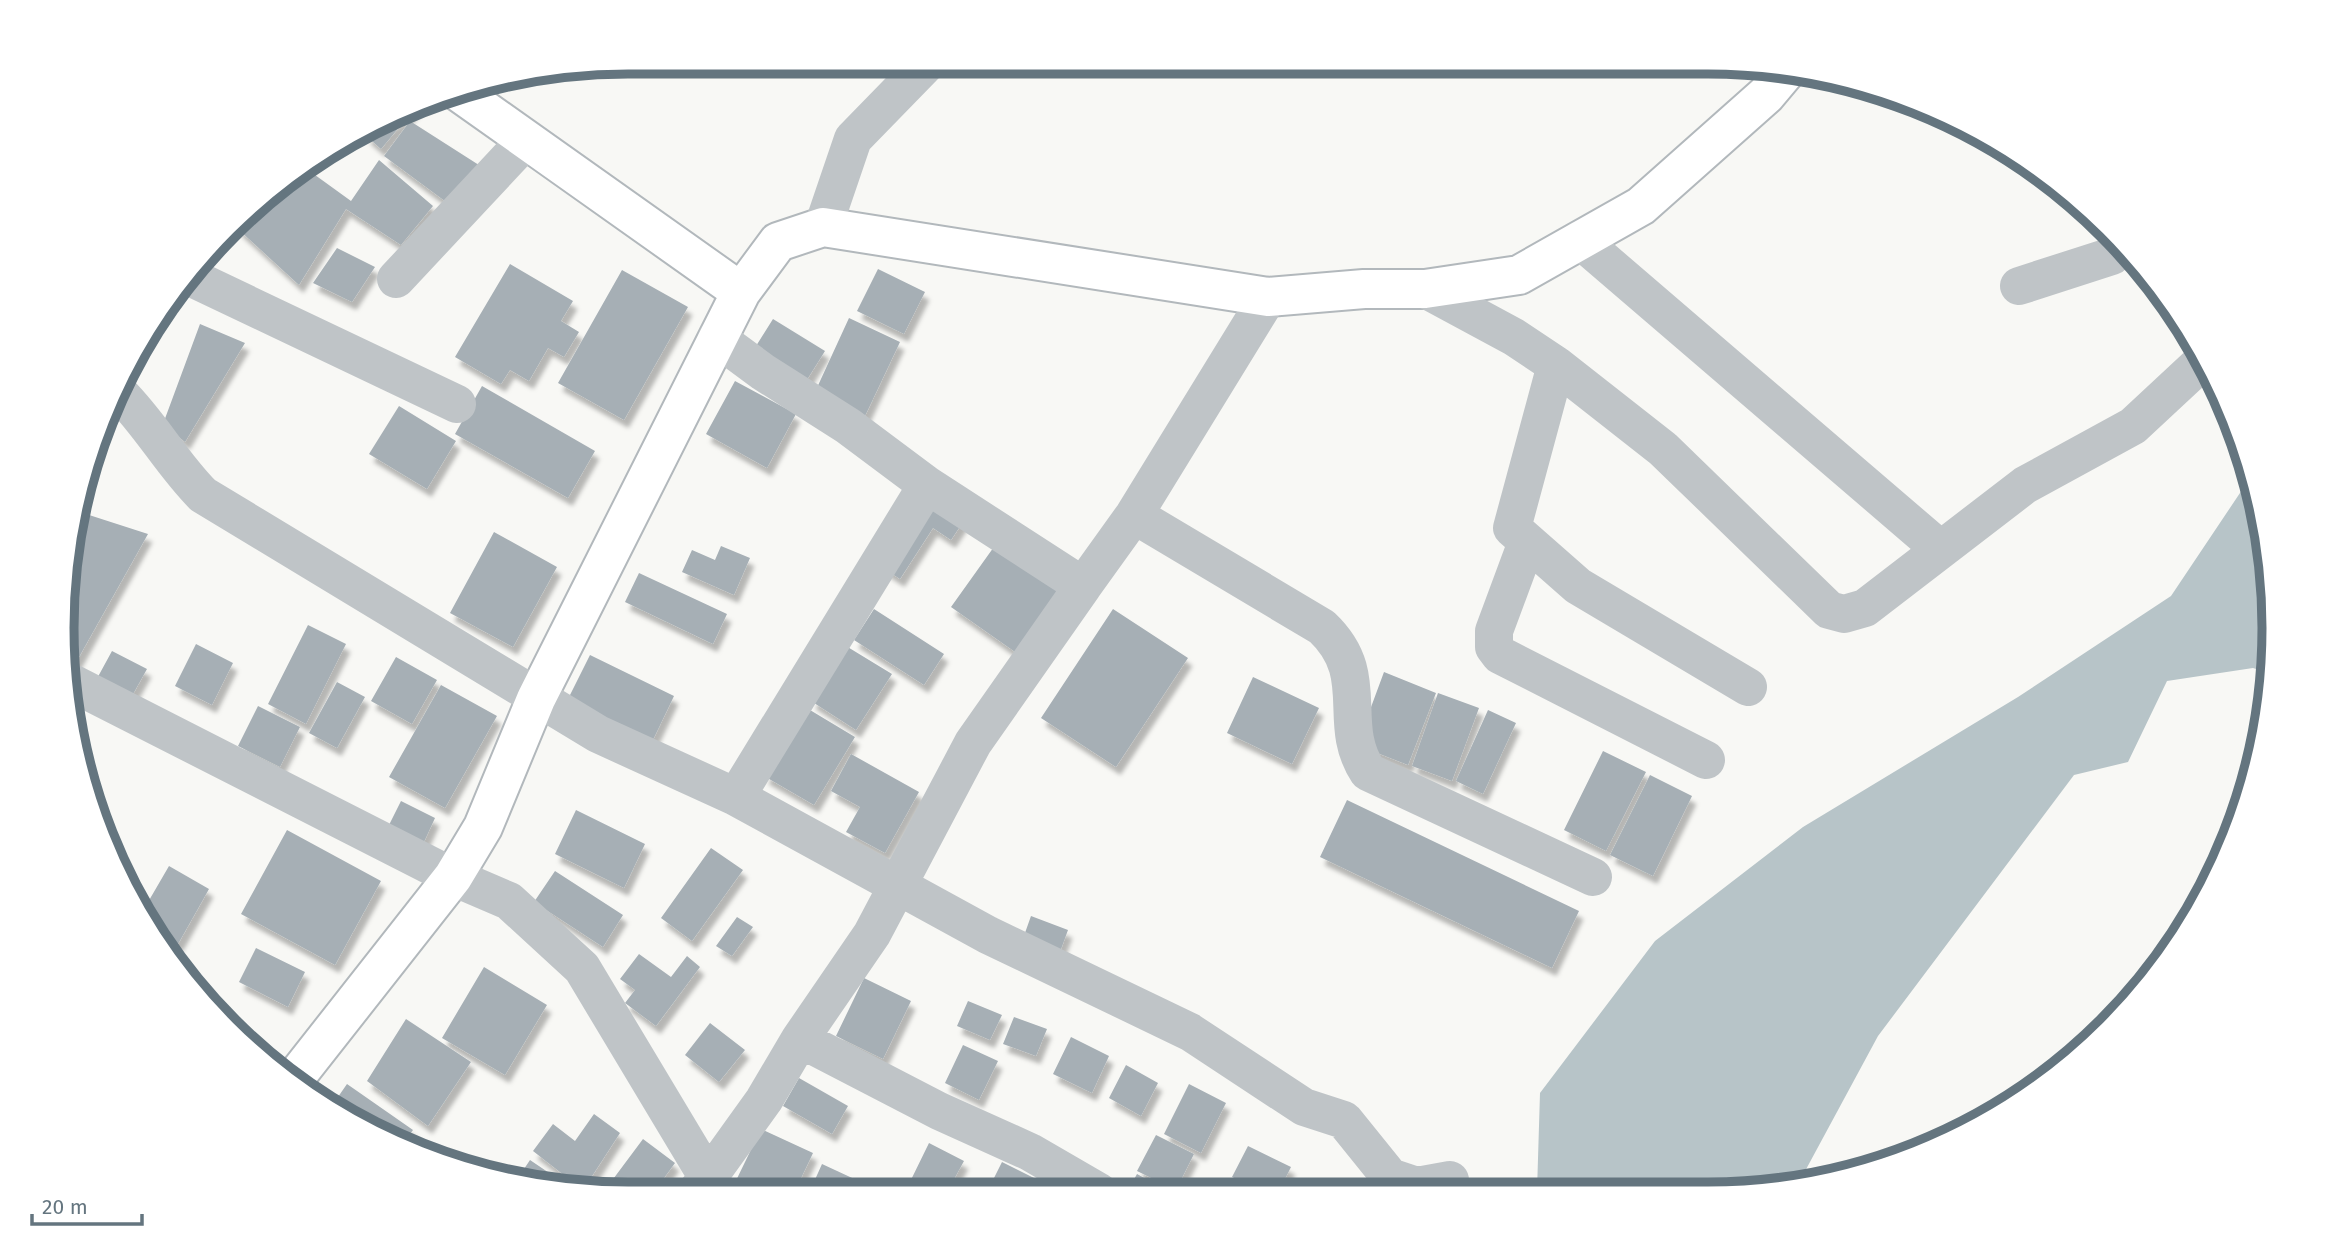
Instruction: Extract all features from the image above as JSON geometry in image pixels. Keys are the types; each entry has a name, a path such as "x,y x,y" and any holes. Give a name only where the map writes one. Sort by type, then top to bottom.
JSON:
{"main road":[{"path":"298,1074 453,877 483,827 536,699 717,338 741,292 778,242 823,227 1268,297 1364,289 1425,289 1519,275 1641,206 1766,95 1780,78"},
{"path":"467,98 741,292"}],"street":[{"path":"823,227 853,139 916,74"},
{"path":"396,279 526,140"},
{"path":"1580,240 1940,549"},
{"path":"2019,286 2115,253"},
{"path":"196,280 457,404"},
{"path":"1425,289 1514,337 1556,365 1663,449 1829,610 1844,614 1865,608 2025,485 2133,426 2196,367"},
{"path":"704,1182 764,1100 800,1040 872,933 973,743 1133,515 1268,297"},
{"path":"717,338 763,372 848,426 927,485 1083,586"},
{"path":"1556,365 1511,528 1578,586 1748,687"},
{"path":"124,398 156,434 188,480 203,495 536,699 598,734 736,797 988,935 1190,1032 1304,1107 1344,1121 1390,1177 1405,1182"},
{"path":"736,797 927,485"},
{"path":"1133,515 1322,627 1339,642 1349,664 1353,688 1354,742 1368,772 1594,877"},
{"path":"1527,542 1494,631 1494,647 1500,655 1706,760"},
{"path":"77,685 453,877 509,901 582,968 700,1182"},
{"path":"800,1040 939,1111 1030,1152 1082,1182"},
{"path":"1439,1182 1450,1180"}],"shaded area":[{"path":"2244,487 2257,556 2262,628 2259,670 2253,668 2167,681 2128,762 2074,775 1878,1036 1804,1174 1743,1181 1537,1182 1540,1093 1655,941 1803,827 2018,697 2171,596"}],"building":[{"path":"404,121 381,149 369,138"},
{"path":"410,121 482,167 453,207 384,156"},
{"path":"379,160 433,206 401,245 346,209 299,285 241,231 262,211 312,173 351,201"},
{"path":"337,248 375,267 352,302 313,283"},
{"path":"510,264 573,301 561,321 579,332 564,357 548,348 529,381 510,370 501,384 455,357"},
{"path":"878,269 925,292 904,334 857,311"},
{"path":"622,270 688,307 624,420 558,383"},
{"path":"849,318 900,342 865,416 815,392"},
{"path":"773,319 825,351 803,386 751,354"},
{"path":"200,324 245,343 185,442 163,424"},
{"path":"735,381 796,414 767,468 706,434"},
{"path":"482,386 595,451 568,498 455,434"},
{"path":"399,406 456,441 427,489 369,454"},
{"path":"930,496 965,519 951,540 933,528 900,579 883,568"},
{"path":"86,514 148,534 75,664 75,592"},
{"path":"494,532 557,567 513,647 450,613"},
{"path":"996,544 1063,592 1018,654 951,607"},
{"path":"721,546 750,558 734,595 682,572 692,550 715,560"},
{"path":"639,573 727,614 713,644 625,602"},
{"path":"874,609 944,654 924,685 854,640"},
{"path":"1113,609 1188,658 1116,767 1041,718"},
{"path":"308,625 346,644 306,724 268,704"},
{"path":"196,644 233,663 212,705 175,686"},
{"path":"846,646 892,674 856,730 811,701"},
{"path":"112,651 147,669 128,703 94,684"},
{"path":"590,655 674,696 650,746 565,705"},
{"path":"396,657 437,680 412,724 371,701"},
{"path":"1384,672 1436,693 1408,765 1357,745"},
{"path":"1253,677 1319,708 1292,764 1227,733"},
{"path":"337,682 365,697 337,748 309,733"},
{"path":"441,685 497,716 445,808 389,777"},
{"path":"1438,693 1479,708 1452,781 1412,766"},
{"path":"258,706 300,727 280,767 238,746"},
{"path":"805,707 855,737 814,805 764,776"},
{"path":"1488,710 1516,723 1483,794 1456,781"},
{"path":"1603,751 1646,772 1606,851 1564,830"},
{"path":"851,754 919,792 885,853 846,832 860,807 831,791"},
{"path":"1650,775 1692,796 1653,876 1610,855"},
{"path":"1347,800 1579,911 1552,968 1320,857"},
{"path":"401,801 435,818 423,844 388,827"},
{"path":"576,810 645,844 624,888 555,854"},
{"path":"287,830 381,881 335,965 241,914"},
{"path":"711,848 743,870 692,941 661,918"},
{"path":"169,866 209,889 178,944 169,939 147,903"},
{"path":"555,871 623,915 603,947 534,902"},
{"path":"1031,916 1068,930 1057,960 1020,947"},
{"path":"737,917 753,927 732,956 716,946"},
{"path":"256,948 305,972 288,1007 239,982"},
{"path":"639,954 671,977 687,956 700,967 656,1026 625,1003 635,990 620,979"},
{"path":"484,967 547,1005 505,1075 442,1038"},
{"path":"864,978 911,1001 883,1059 836,1036"},
{"path":"968,1001 1002,1015 990,1040 957,1026"},
{"path":"1014,1017 1047,1029 1036,1056 1003,1044"},
{"path":"406,1019 471,1062 428,1126 367,1081"},
{"path":"710,1023 745,1050 719,1082 685,1055"},
{"path":"1071,1037 1109,1056 1092,1093 1053,1074"},
{"path":"963,1045 998,1061 979,1100 945,1083"},
{"path":"1126,1065 1158,1083 1141,1116 1109,1098"},
{"path":"799,1078 848,1106 832,1134 783,1106"},
{"path":"347,1084 413,1130 408,1136 336,1099"},
{"path":"1189,1084 1226,1103 1201,1153 1164,1134"},
{"path":"594,1114 620,1133 589,1181 569,1179 533,1151 553,1124 575,1141"},
{"path":"761,1129 813,1153 799,1182 735,1182"},
{"path":"1156,1135 1194,1154 1180,1182 1160,1182 1137,1171"},
{"path":"643,1139 675,1163 661,1182 611,1182"},
{"path":"929,1143 964,1161 952,1182 910,1182"},
{"path":"1248,1146 1291,1167 1284,1182 1242,1182 1232,1177"},
{"path":"530,1160 557,1178 556,1178 522,1172"},
{"path":"1002,1162 1040,1181 1039,1182 992,1182"},
{"path":"822,1164 861,1182 814,1182"},
{"path":"1137,1174 1152,1182 1133,1182"}]}
